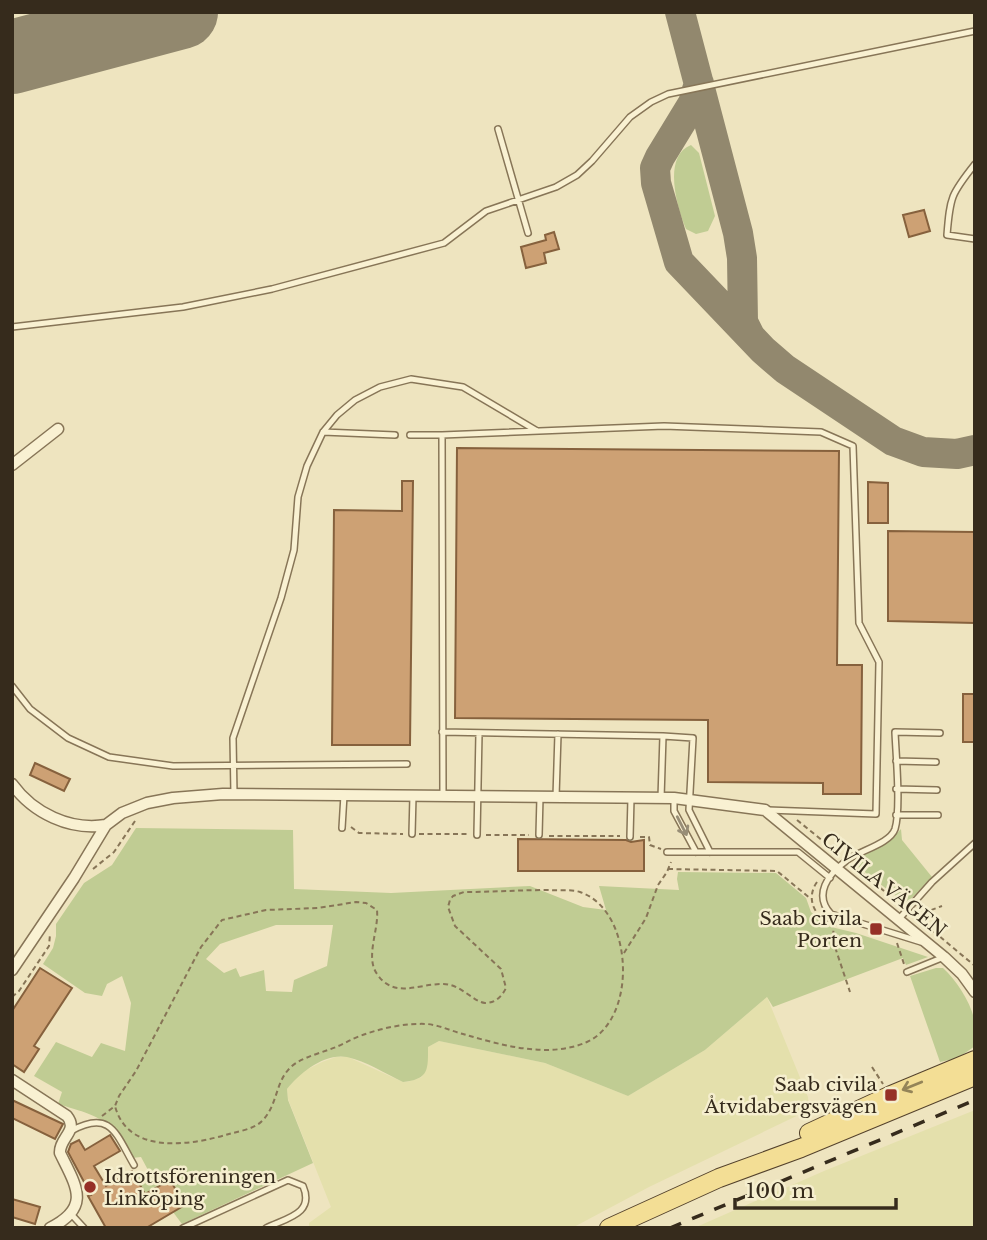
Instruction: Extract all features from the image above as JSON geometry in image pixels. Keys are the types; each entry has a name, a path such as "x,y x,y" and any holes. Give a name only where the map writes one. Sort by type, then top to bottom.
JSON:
{"main road":[{"path":"609,1228 719,1178 844,1116 975,1060"},
{"path":"719,1178 975,1076"}],"street":[{"path":"12,465 58,429"},
{"path":"12,784 26,799 58,819 78,826 106,825"},
{"path":"12,970 106,825 121,813 147,803 173,798 234,794 674,798 765,810"},
{"name":"CIVILA VÄGEN","path":"765,810 833,874 944,957 962,974 975,992"},
{"path":"12,1080 71,1121 71,1131 60,1147 60,1153 78,1188 78,1197 71,1214 50,1228"}],"lane":[{"path":"12,327 183,307 272,289 444,243 486,211 556,187 577,175 630,117 667,94 975,31"},
{"path":"498,129 528,233"},
{"path":"975,164 954,191 950,202 947,236 975,239"},
{"path":"234,794 233,738 281,598 294,550 298,497 307,466 323,432 337,415 355,400 380,387 411,379 463,387 537,431"},
{"path":"410,435 664,426 821,432 853,446 859,623 879,662 876,814 765,810"},
{"path":"323,432 395,435"},
{"path":"442,435 443,796"},
{"path":"12,686 30,709 68,738 109,757 173,766 407,764"},
{"path":"442,732 693,738 689,810 710,852"},
{"path":"928,944 831,914 821,898 823,886 846,860 889,838 894,832 895,732 940,733"},
{"path":"477,835 479,733"},
{"path":"556,797 558,734"},
{"path":"661,798 663,736"},
{"path":"896,761 936,762"},
{"path":"896,789 937,790"},
{"path":"342,828 344,795"},
{"path":"412,834 413,796"},
{"path":"540,797 540,835"},
{"path":"630,836 631,798"},
{"path":"674,798 674,811 696,852"},
{"path":"896,815 938,816"},
{"path":"898,920 932,882 975,843"},
{"path":"671,852 798,852 833,874"},
{"path":"907,972 944,957"},
{"path":"71,1131 85,1123 98,1121 116,1134 134,1166"},
{"path":"183,1228 288,1180 303,1186 307,1202 301,1212 266,1228"},
{"path":"71,1214 84,1228"}],"path":[{"path":"94,868 114,852 147,803"},
{"path":"789,811 801,824 975,966"},
{"path":"343,820 359,833 649,837 650,845 671,852 668,869 657,885 646,918 623,953"},
{"path":"668,869 778,871 811,899"},
{"path":"98,1121 115,1106 140,1065 201,947 222,920 266,910 366,903 377,910 373,960 374,970 383,981 391,987 403,990 443,983 458,987 487,1003 502,995 506,988 504,975 501,969 455,926 448,908 450,900 457,894 534,890 583,893 600,904 611,918 623,953 619,1003 597,1036 579,1045 542,1050 500,1044 431,1024 407,1024 385,1029 360,1036 293,1064 280,1082 269,1113 255,1126 186,1144 162,1143 135,1134 121,1121 115,1106"},
{"path":"914,916 942,906"},
{"path":"12,997 50,946 51,939 45,920"},
{"path":"833,924 834,944 850,992"},
{"path":"894,935 907,972"},
{"path":"872,1067 884,1086"}],"shaded area":[{"path":"767,997 808,1097 809,1110 649,1187 572,1228 309,1228 309,1223 331,1207 288,1099 287,1089 300,1073 336,1057 348,1057 407,1082 422,1077 428,1047 439,1041 545,1063 628,1096 705,1050"},
{"path":"975,1110 975,1228 694,1228 824,1171"}],"green space":[{"path":"691,145 699,153 715,216 708,231 696,234 686,229 674,183 677,160 682,151"},
{"path":"136,828 293,830 294,889 391,893 530,886 583,907 606,910 599,886 679,890 678,872 776,873 806,898 811,912 827,926 928,957 906,965 903,958 773,1007 767,997 705,1050 628,1096 545,1063 439,1041 428,1047 425,1072 412,1081 403,1082 347,1057 321,1061 287,1089 288,1100 313,1163 182,1224 173,1212 185,1205 170,1180 122,1208 136,1177 148,1170 141,1157 132,1158 117,1135 103,1121 58,1104 62,1092 34,1076 56,1042 92,1057 101,1043 125,1051 131,1003 122,976 107,984 102,996 85,993 43,964 53,948 56,924 84,883 112,865","holes":["276,925 333,925 327,966 294,980 292,992 266,991 264,970 240,977 236,968 224,973 206,959 220,944"]},
{"path":"901,829 902,840 932,877 906,904 855,862 856,858 887,843"},
{"path":"943,968 958,986 971,1008 975,1029 975,1046 958,1058 940,1062 910,976"}],"building":[{"path":"924,210 930,231 909,237 903,215"},
{"path":"554,232 559,249 544,253 546,263 526,268 521,247 546,240 545,235"},
{"path":"457,448 839,451 837,665 862,665 861,794 823,794 823,783 708,782 708,720 455,718"},
{"path":"402,481 413,481 410,745 332,745 334,510 402,511"},
{"path":"868,482 888,483 888,523 868,523"},
{"path":"888,531 975,532 975,623 888,621"},
{"path":"963,694 975,694 975,742 963,742"},
{"path":"35,763 70,779 64,791 30,775"},
{"path":"518,839 631,842 644,840 644,871 518,871"},
{"path":"40,968 72,988 34,1046 39,1049 24,1072 12,1064 12,1011"},
{"path":"12,1100 63,1124 55,1139 12,1118"},
{"path":"110,1135 120,1151 94,1166 106,1186 132,1171 145,1194 170,1180 185,1205 146,1228 106,1228 68,1152 71,1144 79,1140 85,1150"},
{"path":"12,1199 40,1207 35,1224 12,1217"}],"taxiway":[{"path":"102,12 107,32"},
{"path":"680,12 738,233 742,258 743,322 750,336"},
{"path":"699,83 693,103 655,168 656,183 679,262 763,350 785,369 893,441 923,452 957,454 975,450"}],"runway":[{"path":"12,57 181,12"}],"railway":[{"path":"670,1228 975,1100"}],"place":[{"name":"Saab civila Porten","path":"876,929"},
{"name":"Saab civila Åtvidabergsvägen","path":"891,1095"},
{"name":"Idrottsföreningen Linköping","path":"90,1187"}]}
